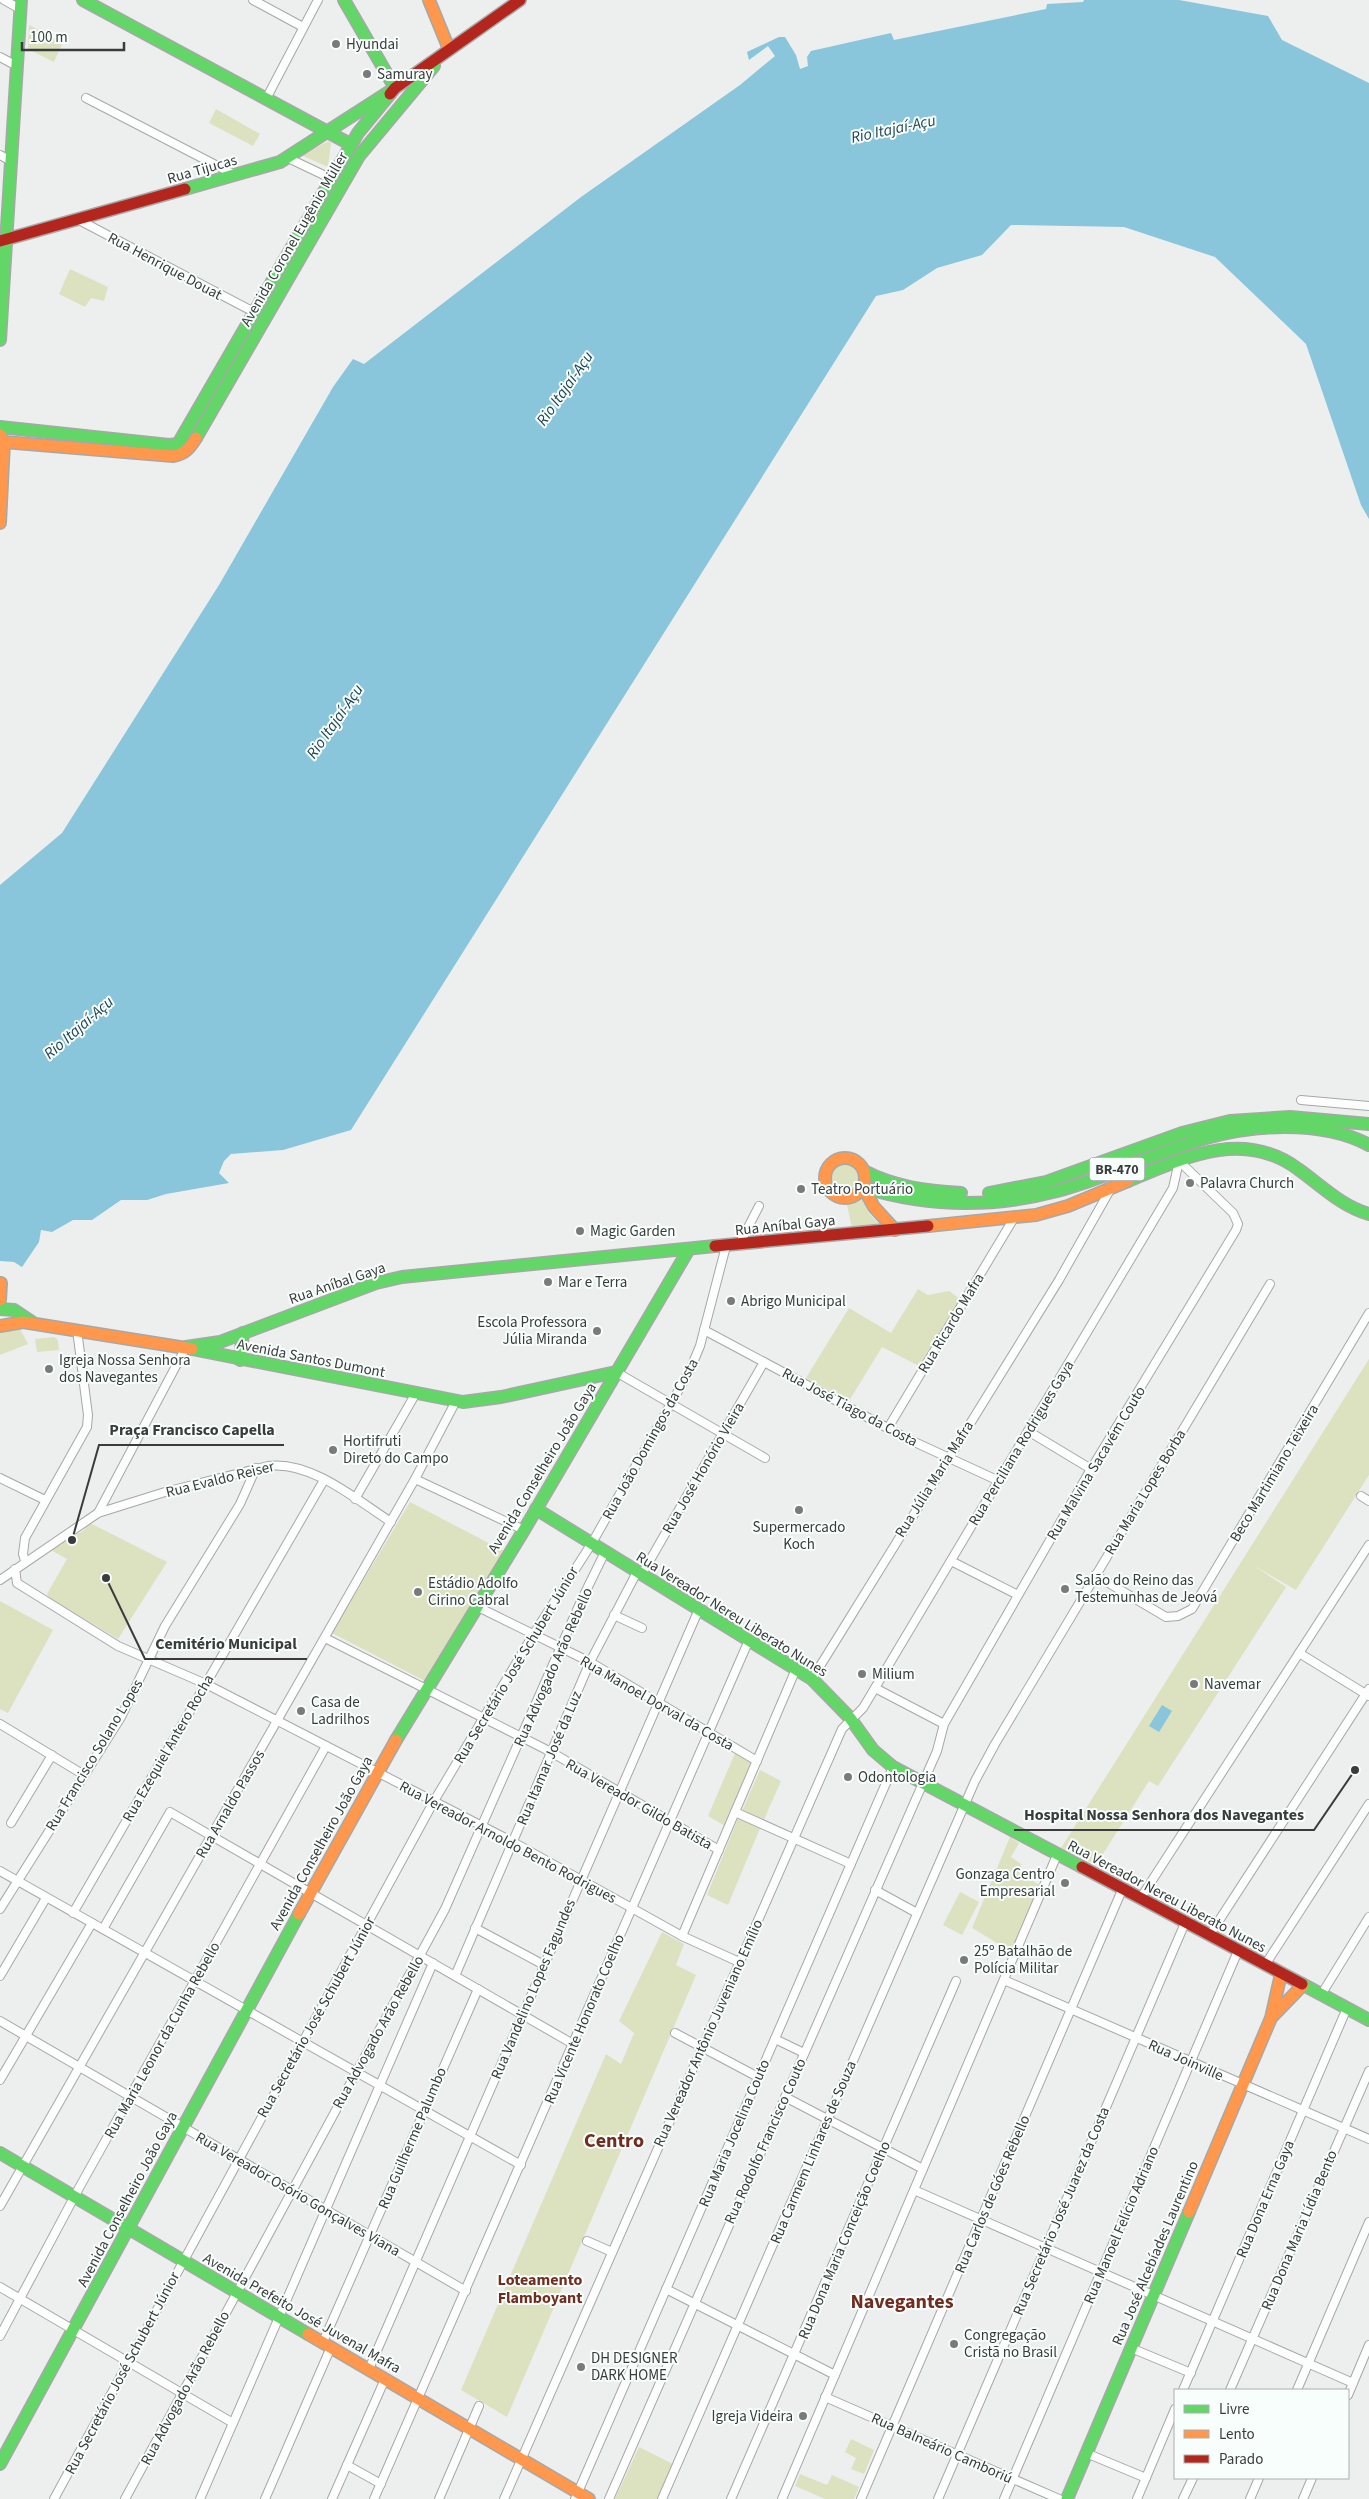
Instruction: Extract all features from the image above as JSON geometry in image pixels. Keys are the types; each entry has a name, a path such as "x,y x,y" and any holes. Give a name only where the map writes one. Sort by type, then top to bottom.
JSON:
{"main road":[{"path":"83,0 350,144"},
{"path":"344,0 396,88 515,1"},
{"path":"429,0 449,49"},
{"path":"0,340 3,240 11,161 20,4"},
{"name":"Avenida Coronel Eugênio Müller","path":"179,449 190,448 359,156 449,49"},
{"name":"Rua Tijucas","path":"3,240 272,165 288,158 396,88"},
{"name":"Avenida Coronel Eugênio Müller","path":"179,449 254,312 350,144 396,88"},
{"path":"0,428 169,445 179,449"},
{"path":"0,523 2,439 179,449"},
{"name":"BR-470","path":"864,1171 887,1181 932,1190 978,1194 1056,1180 1190,1130 1230,1121 1256,1117 1296,1117 1369,1124"},
{"name":"BR-470","path":"863,1187 880,1194 932,1202 968,1204 1017,1200 1084,1183 1204,1137 1252,1128 1327,1130 1351,1136 1369,1145"},
{"name":"Rua Aníbal Gaya","path":"186,1347 220,1342 376,1283 402,1277 1014,1218 1056,1209 1179,1161 1228,1147 1248,1148 1265,1152 1299,1167 1350,1208 1369,1214"},
{"path":"863,1187 853,1196 840,1197 828,1189 825,1175 832,1162 845,1158 858,1162 864,1171 863,1187 874,1207 895,1230"},
{"name":"Avenida Conselheiro João Gaya","path":"0,2464 376,1772 524,1530 689,1249"},
{"path":"0,1300 1,1283"},
{"path":"0,1309 14,1310 34,1323"},
{"name":"Avenida Santos Dumont","path":"0,1326 23,1322 34,1323 186,1347 240,1360 456,1401 474,1402 616,1372"},
{"path":"240,1360 243,1333"},
{"name":"Rua Vereador Nereu Liberato Nunes","path":"536,1509 812,1679 826,1690 850,1718 873,1750 893,1766 963,1806 1369,2020"},
{"name":"Rua José Alcebíades Laurentino","path":"1067,2499 1271,2018 1281,1974"},
{"name":"Rua José Alcebíades Laurentino","path":"1271,2018 1303,1986"},
{"name":"Avenida Prefeito José Juvenal Mafra","path":"0,2153 522,2459 577,2496 589,2499"}],"street":[{"path":"4,0 20,4"},
{"path":"253,0 303,27"},
{"path":"266,99 317,0"},
{"path":"0,57 16,66"},
{"path":"86,98 235,175"},
{"path":"0,155 11,161"},
{"path":"288,158 330,178"},
{"name":"Rua Henrique Douat","path":"77,219 254,312"},
{"path":"1302,1100 1369,1106"},
{"name":"Rua Perciliana Rodrigues Gaya","path":"850,1718 863,1708 1173,1188 1179,1161"},
{"name":"Rua Malvina Sacavém Couto","path":"922,1782 943,1736 944,1724 1091,1469 1236,1230 1238,1224 1233,1213 1179,1161"},
{"name":"Rua Júlia Maria Mafra","path":"812,1679 948,1456 1059,1280 1111,1188"},
{"path":"739,1245 759,1206"},
{"name":"Rua Ricardo Mafra","path":"888,1428 1014,1218"},
{"name":"Rua João Domingos da Costa","path":"592,1543 694,1362 726,1246"},
{"name":"Rua Maria Lopes Borba","path":"963,1806 995,1744 1270,1284"},
{"name":"Beco Martimiano Teixeira","path":"1096,1575 1166,1617 1185,1614 1197,1602 1369,1313"},
{"path":"25,1561 23,1554 25,1538 87,1427 88,1415 77,1330"},
{"name":"Rua José Tiago da Costa","path":"704,1330 888,1428 999,1481"},
{"path":"2,1576 98,1513 186,1347"},
{"name":"Rua José Honório Vieira","path":"640,1573 764,1362"},
{"path":"616,1372 764,1458"},
{"path":"355,1499 416,1393"},
{"name":"Rua Arnaldo Passos","path":"0,2206 391,1522 456,1401"},
{"path":"1028,1431 1091,1469"},
{"name":"Rua Evaldo Reiser","path":"98,1513 165,1492 256,1468 287,1465 302,1468 324,1480 391,1522"},
{"name":"Rua Francisco Solano Lopes","path":"0,1909 121,1716 170,1618 240,1504 256,1468"},
{"path":"0,1478 45,1500"},
{"path":"415,1479 524,1530"},
{"name":"Rua Ezequiel Antero Rocha","path":"73,1913 324,1480"},
{"path":"1361,1496 1369,1502"},
{"name":"Rua Secretário José Schubert Júnior","path":"54,2499 434,1801 533,1635 592,1543"},
{"path":"1140,1899 1369,1544"},
{"name":"Rua Advogado Arão Rebello","path":"125,2499 454,1891 560,1649 605,1552"},
{"path":"951,1561 1018,1595"},
{"name":"Rua Vereador Arnoldo Bento Rodrigues","path":"15,1569 17,1584 102,1637 206,1684 278,1720 513,1842 682,1936 739,1962"},
{"name":"Rua Itamar José da Luz","path":"455,1976 590,1662 614,1615 640,1573"},
{"name":"Rua Manoel Dorval da Costa","path":"476,1606 560,1649 590,1662 757,1761"},
{"name":"Rua Vandelino Lopes Fagundes","path":"369,2369 657,1702 699,1610"},
{"path":"614,1615 642,1628"},
{"name":"Rua Vereador Gildo Batista","path":"325,1638 551,1752 719,1850"},
{"name":"Rua Vicente Honorato Coelho","path":"374,2499 749,1640"},
{"path":"1209,1936 1368,1693 1299,1653"},
{"path":"682,1936 796,1669"},
{"path":"875,1688 944,1724"},
{"name":"Rua Vereador Antônio Juveniano Emílio","path":"504,2499 842,1729 850,1718"},
{"path":"0,1724 84,1775"},
{"name":"Rua Maria Leonor da Cunha Rebello","path":"0,2336 130,2097 196,1982 326,1746"},
{"path":"11,1823 52,1755"},
{"name":"Rua Maria Jocelina Couto","path":"577,2496 893,1766"},
{"name":"Rua Rodolfo Francisco Couto","path":"609,2499 922,1782"},
{"path":"1265,1965 1369,1804"},
{"name":"Rua Carmem Linhares de Souza","path":"662,2499 963,1806"},
{"path":"103,1929 170,1812 573,2044"},
{"path":"735,1812 851,1864"},
{"path":"782,2499 1057,1855"},
{"path":"0,1871 521,2165"},
{"path":"875,1890 917,1913"},
{"name":"Rua Carlos de Góes Rebello","path":"861,2499 1122,1890"},
{"path":"0,1976 46,1898"},
{"path":"1321,1995 1369,1917"},
{"name":"Rua Secretário José Juarez da Costa","path":"938,2499 1185,1923"},
{"path":"0,2080 92,1924"},
{"path":"476,1928 544,1965"},
{"name":"Rua Manoel Felício Adriano","path":"1004,2499 1238,1951"},
{"path":"201,2499 278,2316 433,1963"},
{"name":"Rua Joinville","path":"1004,1980 1369,2139"},
{"name":"Rua Dona Maria Conceição Coelho","path":"731,2499 956,1981"},
{"name":"Rua Guilherme Palumbo","path":"265,2499 370,2235 478,1989"},
{"name":"Rua Dona Erna Gaya","path":"1183,2389 1347,2008"},
{"name":"Rua Vereador Osório Gonçalves Viana","path":"0,2021 466,2291"},
{"path":"675,2033 758,2077"},
{"path":"775,2039 804,2053"},
{"name":"Rua Dona Maria Lídia Bento","path":"1230,2389 1342,2128 1369,2070"},
{"path":"785,2097 923,2169"},
{"path":"914,2190 1353,2383"},
{"path":"1297,2389 1369,2222"},
{"path":"587,2241 612,2252"},
{"path":"0,2287 232,2423"},
{"path":"666,2289 835,2375"},
{"path":"1349,2393 1369,2345"},
{"path":"1131,2348 1191,2373"},
{"path":"332,2499 385,2379"},
{"name":"Rua Balneário Camboriú","path":"826,2397 1059,2499"},
{"path":"439,2499 478,2406"},
{"path":"1137,2499 1174,2411"},
{"path":"1086,2453 1146,2478"},
{"path":"347,2466 381,2484"},
{"path":"1184,2499 1192,2479"},
{"path":"1250,2499 1259,2479"},
{"path":"1303,2499 1312,2479"}],"green space":[{"path":"29,25 63,42 54,62 28,49"},
{"path":"216,109 260,134 253,146 209,123"},
{"path":"329,141 331,143 328,167 301,155"},
{"path":"70,269 108,287 104,301 91,298 85,307 59,294"},
{"path":"844,1164 854,1168 858,1178 854,1188 844,1192 834,1188 830,1178 834,1168"},
{"path":"852,1196 863,1196 869,1213 880,1225 852,1228 846,1200"},
{"path":"918,1289 928,1295 949,1291 960,1299 919,1366 882,1347 849,1401 806,1378 849,1308 891,1333"},
{"path":"19,1327 28,1344 0,1355 0,1329"},
{"path":"54,1337 58,1340 59,1350 37,1352 35,1339"},
{"path":"1369,1359 1369,1475 1296,1590 1253,1565 1286,1587 1158,1786 1149,1781 1096,1865 1061,1848"},
{"name":"Estádio Adolfo Cirino Cabral","path":"410,1502 504,1551 425,1681 332,1633"},
{"path":"90,1523 167,1562 118,1639 49,1598 47,1594 67,1559 49,1549 83,1531"},
{"path":"0,1601 53,1630 8,1713 0,1709"},
{"path":"736,1751 755,1762 727,1827 708,1816"},
{"path":"760,1770 781,1781 763,1822 742,1811"},
{"path":"739,1816 761,1826 728,1905 707,1895"},
{"path":"1010,1837 1019,1843 1011,1857 1021,1864 1021,1873 1041,1886 1012,1958 1005,1956 997,1943 972,1928"},
{"path":"960,1892 979,1902 962,1935 943,1925"},
{"path":"662,1932 684,1944 676,1965 696,1975 507,2417 461,2390 606,2054 621,2064 634,2033 619,2021"},
{"path":"851,2439 874,2450 864,2474 851,2469 856,2458 845,2452"},
{"path":"639,2447 675,2465 660,2499 615,2499"},
{"path":"800,2474 827,2485 832,2475 859,2487 854,2499 825,2499 795,2486"}],"water":[{"name":"Rio Itajaí-Açu","path":"1084,0 1179,0 1268,16 1282,40 1369,83 1369,519 1361,505 1306,344 1215,257 1124,227 1011,225 982,255 937,268 903,290 876,296 351,1130 283,1150 231,1154 224,1161 219,1173 229,1183 166,1194 147,1200 121,1200 92,1220 73,1220 52,1232 41,1230 39,1242 22,1267 14,1262 0,1261 0,885 62,833 219,585 333,387 353,359 364,364 581,197 740,85 775,56 768,46 749,60 747,52 779,37 785,37 796,55 800,69 808,66 807,57 811,51 891,33 894,40 1046,9 1047,4 1083,2"},
{"path":"1162,1705 1172,1711 1159,1732 1149,1726"}],"traffic: fast":[{"path":"0,340 21,0"},
{"path":"83,0 350,144"},
{"path":"344,0 395,88"},
{"path":"196,438 359,156 434,66"},
{"path":"185,189 280,162 389,92"},
{"path":"0,427 169,445 178,444 358,133 390,94"},
{"path":"989,1193 1046,1182 1182,1133 1230,1121 1290,1117 1369,1124"},
{"path":"863,1187 887,1194 935,1202 984,1202 1033,1197 1087,1182 1195,1141 1253,1129 1285,1127 1317,1129 1349,1136 1369,1145"},
{"path":"1128,1181 1191,1156 1213,1151 1256,1150 1277,1157 1298,1169 1349,1206 1369,1214"},
{"path":"864,1171 887,1181 911,1187 961,1193"},
{"path":"186,1347 220,1342 376,1283 402,1277 715,1246"},
{"path":"396,1740 524,1530 689,1249"},
{"path":"0,1309 14,1310 32,1322"},
{"path":"240,1360 243,1333"},
{"path":"192,1349 463,1402 501,1397 616,1372"},
{"path":"536,1509 812,1679 850,1718 873,1750 893,1767 1082,1867"},
{"path":"0,2464 299,1914"},
{"path":"1302,1984 1369,2020"},
{"path":"0,2153 308,2334"},
{"path":"1067,2499 1189,2212"}],"traffic: slow":[{"path":"429,0 449,49"},
{"path":"0,435 4,442 0,523"},
{"path":"4,442 173,456 187,450 196,438"},
{"path":"841,1158 849,1158 856,1161 862,1167 865,1178 862,1189 856,1195 849,1198 841,1198 834,1195 828,1189 825,1182 825,1174 828,1167 834,1161 841,1158"},
{"path":"928,1226 1036,1215 1068,1206 1128,1181"},
{"path":"863,1187 874,1207 895,1230"},
{"path":"0,1300 1,1283"},
{"path":"0,1326 23,1322 192,1349"},
{"path":"299,1914 396,1740"},
{"path":"1189,2212 1271,2018 1281,1974"},
{"path":"1272,2017 1303,1985"},
{"path":"308,2334 589,2499"}],"traffic: jam":[{"path":"390,94 395,88 520,0"},
{"path":"0,241 185,189"},
{"path":"715,1246 928,1226"},
{"path":"1082,1867 1302,1984"}],"place":[{"name":"Hyundai","path":"336,44"},
{"name":"Samuray","path":"367,74"},
{"name":"Palavra Church","path":"1190,1183"},
{"name":"Teatro Portuário","path":"801,1189"},
{"name":"Magic Garden","path":"580,1231"},
{"name":"Mar e Terra","path":"548,1282"},
{"name":"Abrigo Municipal","path":"731,1301"},
{"name":"Escola Professora Júlia Miranda","path":"597,1331"},
{"name":"Igreja Nossa Senhora dos Navegantes","path":"49,1369"},
{"name":"Hortifruti Direto do Campo","path":"333,1450"},
{"name":"Supermercado Koch","path":"799,1510"},
{"name":"Praça Francisco Capella","path":"72,1540"},
{"name":"Cemitério Municipal","path":"106,1578"},
{"name":"Salão do Reino das Testemunhas de Jeová","path":"1065,1589"},
{"name":"Estádio Adolfo Cirino Cabral","path":"418,1592"},
{"name":"Milium","path":"862,1674"},
{"name":"Navemar","path":"1194,1684"},
{"name":"Casa de Ladrilhos","path":"301,1711"},
{"name":"Hospital Nossa Senhora dos Navegantes","path":"1355,1770"},
{"name":"Odontologia","path":"848,1777"},
{"name":"Gonzaga Centro Empresarial","path":"1065,1883"},
{"name":"25º Batalhão de Polícia Militar","path":"964,1960"},
{"name":"Congregação Cristã no Brasil","path":"954,2344"},
{"name":"DH DESIGNER DARK HOME","path":"581,2367"},
{"name":"Igreja Videira","path":"803,2416"}],"district":[{"name":"Centro","path":"614,2140"},
{"name":"Loteamento Flamboyant","path":"540,2288"},
{"name":"Navegantes","path":"902,2301"}]}
